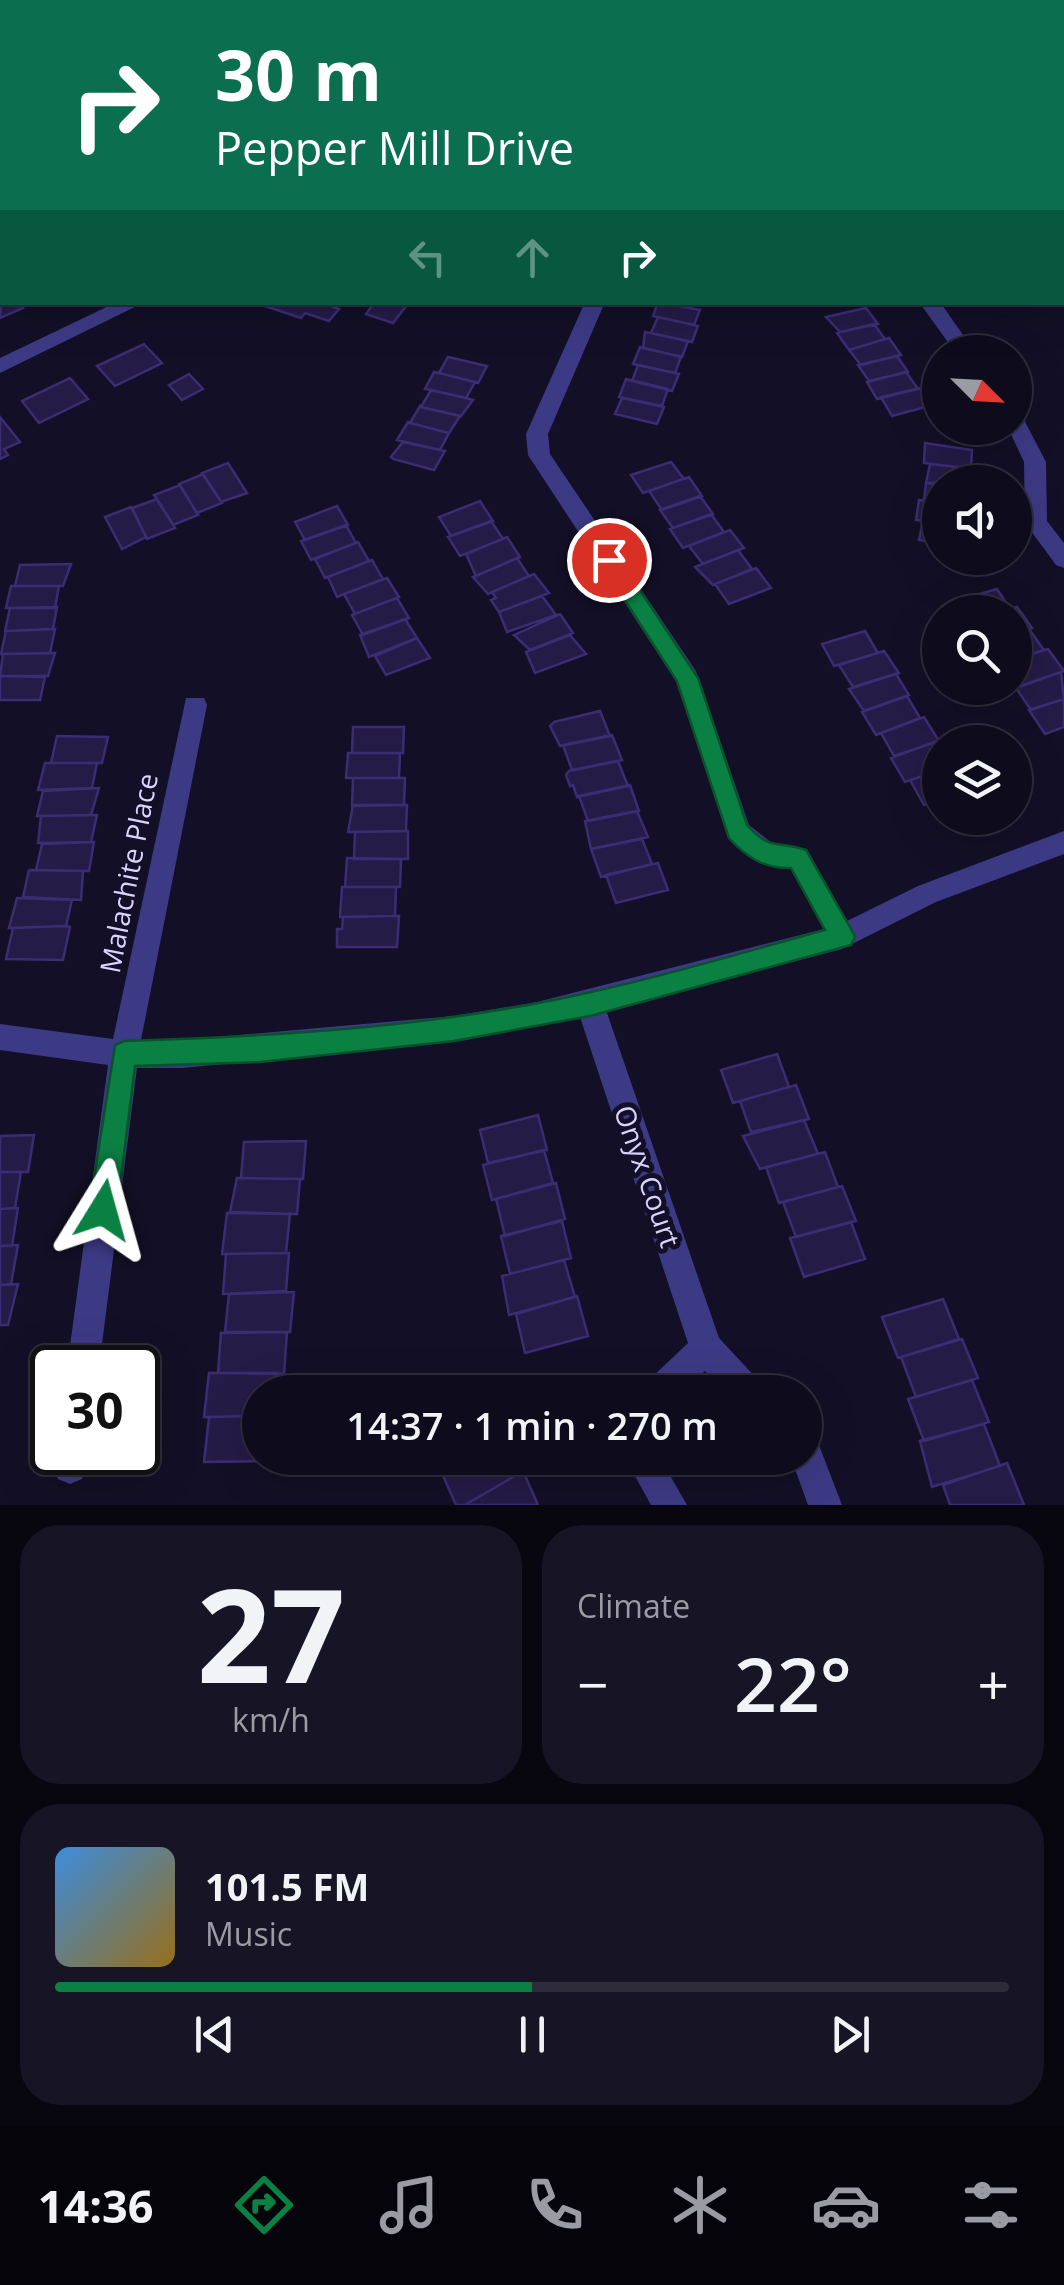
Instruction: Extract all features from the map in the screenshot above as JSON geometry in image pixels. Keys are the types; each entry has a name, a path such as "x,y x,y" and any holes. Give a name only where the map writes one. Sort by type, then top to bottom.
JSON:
{"street":[{"path":"0,366 130,305"},
{"path":"931,305 953,335"},
{"path":"586,307 537,434 540,455 687,678 738,831 753,848 777,858 798,857 842,937"},
{"path":"1027,445 1035,462 1036,524 1064,559"},
{"name":"Malachite Place","path":"85,1345 124,1054 195,705"},
{"path":"0,1037 124,1054 260,1049 454,1029 590,1004 842,937 928,894 1064,842"},
{"name":"Onyx Court","path":"590,1004 706,1348 732,1375"},
{"path":"677,1375 706,1348"},
{"path":"652,1475 670,1505"},
{"path":"813,1475 824,1505"}],"building":[{"path":"1,305 23,308 0,318"},
{"path":"262,305 328,305 339,309 329,321 305,313 301,318"},
{"path":"373,305 407,305 393,323 366,314"},
{"path":"657,305 700,310 694,325 653,316"},
{"path":"866,308 878,324 840,332 826,317"},
{"path":"658,317 698,326 692,342 651,333"},
{"path":"874,324 885,339 849,350 837,333"},
{"path":"645,332 688,341 682,357 643,348"},
{"path":"889,338 901,355 861,365 849,350"},
{"path":"144,344 162,363 115,386 97,366"},
{"path":"640,347 681,357 675,373 633,364"},
{"path":"897,356 908,372 869,381 858,365"},
{"path":"448,357 487,366 478,383 439,373"},
{"path":"638,365 679,374 672,391 632,381"},
{"path":"434,372 475,382 466,398 425,389"},
{"path":"906,372 918,389 877,399 867,382"},
{"path":"189,374 203,389 182,400 169,385"},
{"path":"70,378 88,399 39,423 22,401"},
{"path":"626,379 668,389 662,406 619,397"},
{"path":"921,388 922,408 892,416 881,397"},
{"path":"431,390 473,400 461,416 421,407"},
{"path":"622,398 664,407 657,424 615,414"},
{"path":"420,406 460,416 449,433 410,423"},
{"path":"0,417 20,442 4,449 8,455 0,459"},
{"path":"408,422 449,433 440,450 397,440"},
{"path":"403,442 445,451 434,470 393,459"},
{"path":"925,445 972,450 971,465 924,463"},
{"path":"671,462 684,479 643,493 631,475"},
{"path":"228,463 247,493 221,502 202,473"},
{"path":"203,474 222,503 197,513 179,484"},
{"path":"689,477 702,496 662,510 649,491"},
{"path":"180,485 198,515 173,525 154,495"},
{"path":"700,496 713,514 673,528 660,510"},
{"path":"157,499 175,528 147,539 132,508"},
{"path":"919,500 922,500 922,521 916,520"},
{"path":"480,501 493,521 451,536 439,517"},
{"path":"337,506 348,525 305,540 295,522"},
{"path":"131,507 146,537 122,549 105,517"},
{"path":"711,514 724,532 683,548 670,529"},
{"path":"491,521 503,539 460,556 448,537"},
{"path":"346,525 356,543 311,560 301,541"},
{"path":"730,530 744,548 703,564 689,546"},
{"path":"507,537 520,557 476,576 466,554"},
{"path":"358,542 369,561 325,578 315,559"},
{"path":"738,550 752,569 713,585 695,567"},
{"path":"517,558 529,576 488,594 473,577"},
{"path":"372,560 383,579 337,597 328,577"},
{"path":"71,564 63,586 15,586 20,565"},
{"path":"756,568 771,588 729,604 715,584"},
{"path":"534,574 549,593 499,612 491,600 496,598 492,592"},
{"path":"387,578 399,597 355,614 344,594"},
{"path":"11,586 59,586 55,608 6,608"},
{"path":"997,589 1001,595 976,595"},
{"path":"542,596 556,615 507,632 499,612"},
{"path":"397,598 409,618 363,635 352,615"},
{"path":"57,607 53,629 5,631 10,608"},
{"path":"560,614 573,633 530,650 514,635"},
{"path":"405,619 417,638 369,657 360,635"},
{"path":"55,629 50,653 1,654 6,631"},
{"path":"865,631 878,653 834,666 822,644"},
{"path":"1032,633 1044,650 1032,654"},
{"path":"570,635 586,654 535,673 526,652"},
{"path":"417,638 430,658 386,675 375,656"},
{"path":"1048,649 1064,671 1032,682 1032,654"},
{"path":"884,651 899,673 853,687 839,665"},
{"path":"55,653 48,676 0,676 3,654"},
{"path":"1061,672 1064,699 1031,710 1028,705 1032,705 1032,682"},
{"path":"896,674 909,695 864,711 849,689"},
{"path":"0,676 45,677 40,700 0,700"},
{"path":"907,696 920,718 876,735 862,712"},
{"path":"1064,699 1064,727 1045,734 1029,710"},
{"path":"600,711 610,736 560,746 550,726 554,722"},
{"path":"924,717 929,725 922,725 922,747 894,756 881,733"},
{"path":"353,727 404,727 403,753 352,753"},
{"path":"612,735 622,760 572,770 563,745"},
{"path":"57,736 108,737 102,763 51,763"},
{"path":"922,747 922,776 905,782 891,758"},
{"path":"348,753 400,753 399,778 346,778"},
{"path":"618,761 628,786 577,797 566,775 569,771"},
{"path":"45,763 97,763 92,788 38,790"},
{"path":"922,776 922,801 910,780"},
{"path":"353,778 405,778 404,805 352,806"},
{"path":"630,785 639,811 588,821 579,796"},
{"path":"99,788 91,815 37,816 43,791"},
{"path":"353,805 407,805 406,831 348,832"},
{"path":"637,811 648,837 591,849 585,821"},
{"path":"97,815 91,842 38,843 41,816"},
{"path":"408,831 408,859 354,859 355,832"},
{"path":"642,839 652,864 601,877 591,849"},
{"path":"94,842 89,871 36,870 42,844"},
{"path":"347,858 401,859 400,887 345,887"},
{"path":"658,863 668,890 616,903 606,875"},
{"path":"29,870 83,871 81,900 23,897"},
{"path":"342,887 396,887 395,916 340,917"},
{"path":"17,898 72,900 66,926 9,928"},
{"path":"399,916 397,947 337,947 337,929 342,929 343,917"},
{"path":"70,927 63,960 6,959 13,928"},
{"path":"777,1054 789,1087 733,1103 721,1070"},
{"path":"796,1085 809,1119 751,1132 740,1101"},
{"path":"538,1115 547,1150 488,1163 480,1130"},
{"path":"804,1120 818,1154 760,1169 743,1136"},
{"path":"34,1135 28,1172 0,1172 0,1136"},
{"path":"306,1141 303,1179 241,1178 244,1142"},
{"path":"544,1150 553,1183 492,1200 483,1165"},
{"path":"825,1152 838,1187 779,1203 766,1167"},
{"path":"0,1172 21,1172 15,1208 0,1209"},
{"path":"237,1178 300,1179 297,1214 230,1212"},
{"path":"556,1183 565,1219 505,1236 496,1199"},
{"path":"842,1186 856,1221 796,1237 783,1202"},
{"path":"18,1208 12,1246 0,1246 0,1209"},
{"path":"227,1213 290,1214 286,1253 222,1254"},
{"path":"562,1221 571,1258 510,1274 501,1236"},
{"path":"851,1222 865,1259 804,1277 790,1238"},
{"path":"18,1245 11,1284 0,1285 0,1246"},
{"path":"289,1253 286,1291 223,1294 226,1254"},
{"path":"564,1260 575,1297 509,1315 502,1276"},
{"path":"18,1284 8,1325 0,1325 0,1285"},
{"path":"294,1292 290,1332 225,1332 229,1294"},
{"path":"577,1296 588,1336 525,1353 516,1314"},
{"path":"943,1299 959,1339 898,1358 882,1317"},
{"path":"287,1332 284,1374 218,1373 221,1333"},
{"path":"962,1339 978,1378 916,1397 901,1357"},
{"path":"209,1373 276,1373 242,1375 242,1416 204,1417"},
{"path":"972,1380 989,1422 924,1441 908,1399"},
{"path":"242,1416 242,1461 204,1462 209,1417"},
{"path":"984,1424 1000,1466 932,1487 920,1441"},
{"path":"1007,1463 1024,1505 950,1505 943,1485"},
{"path":"443,1475 516,1475 465,1505 456,1505"},
{"path":"516,1475 525,1475 538,1505 465,1505"}],"route":[{"path":"103,1210 124,1054 260,1049 454,1029 590,1004 842,937 798,857 777,858 753,848 738,831 687,678 609,560"}]}
